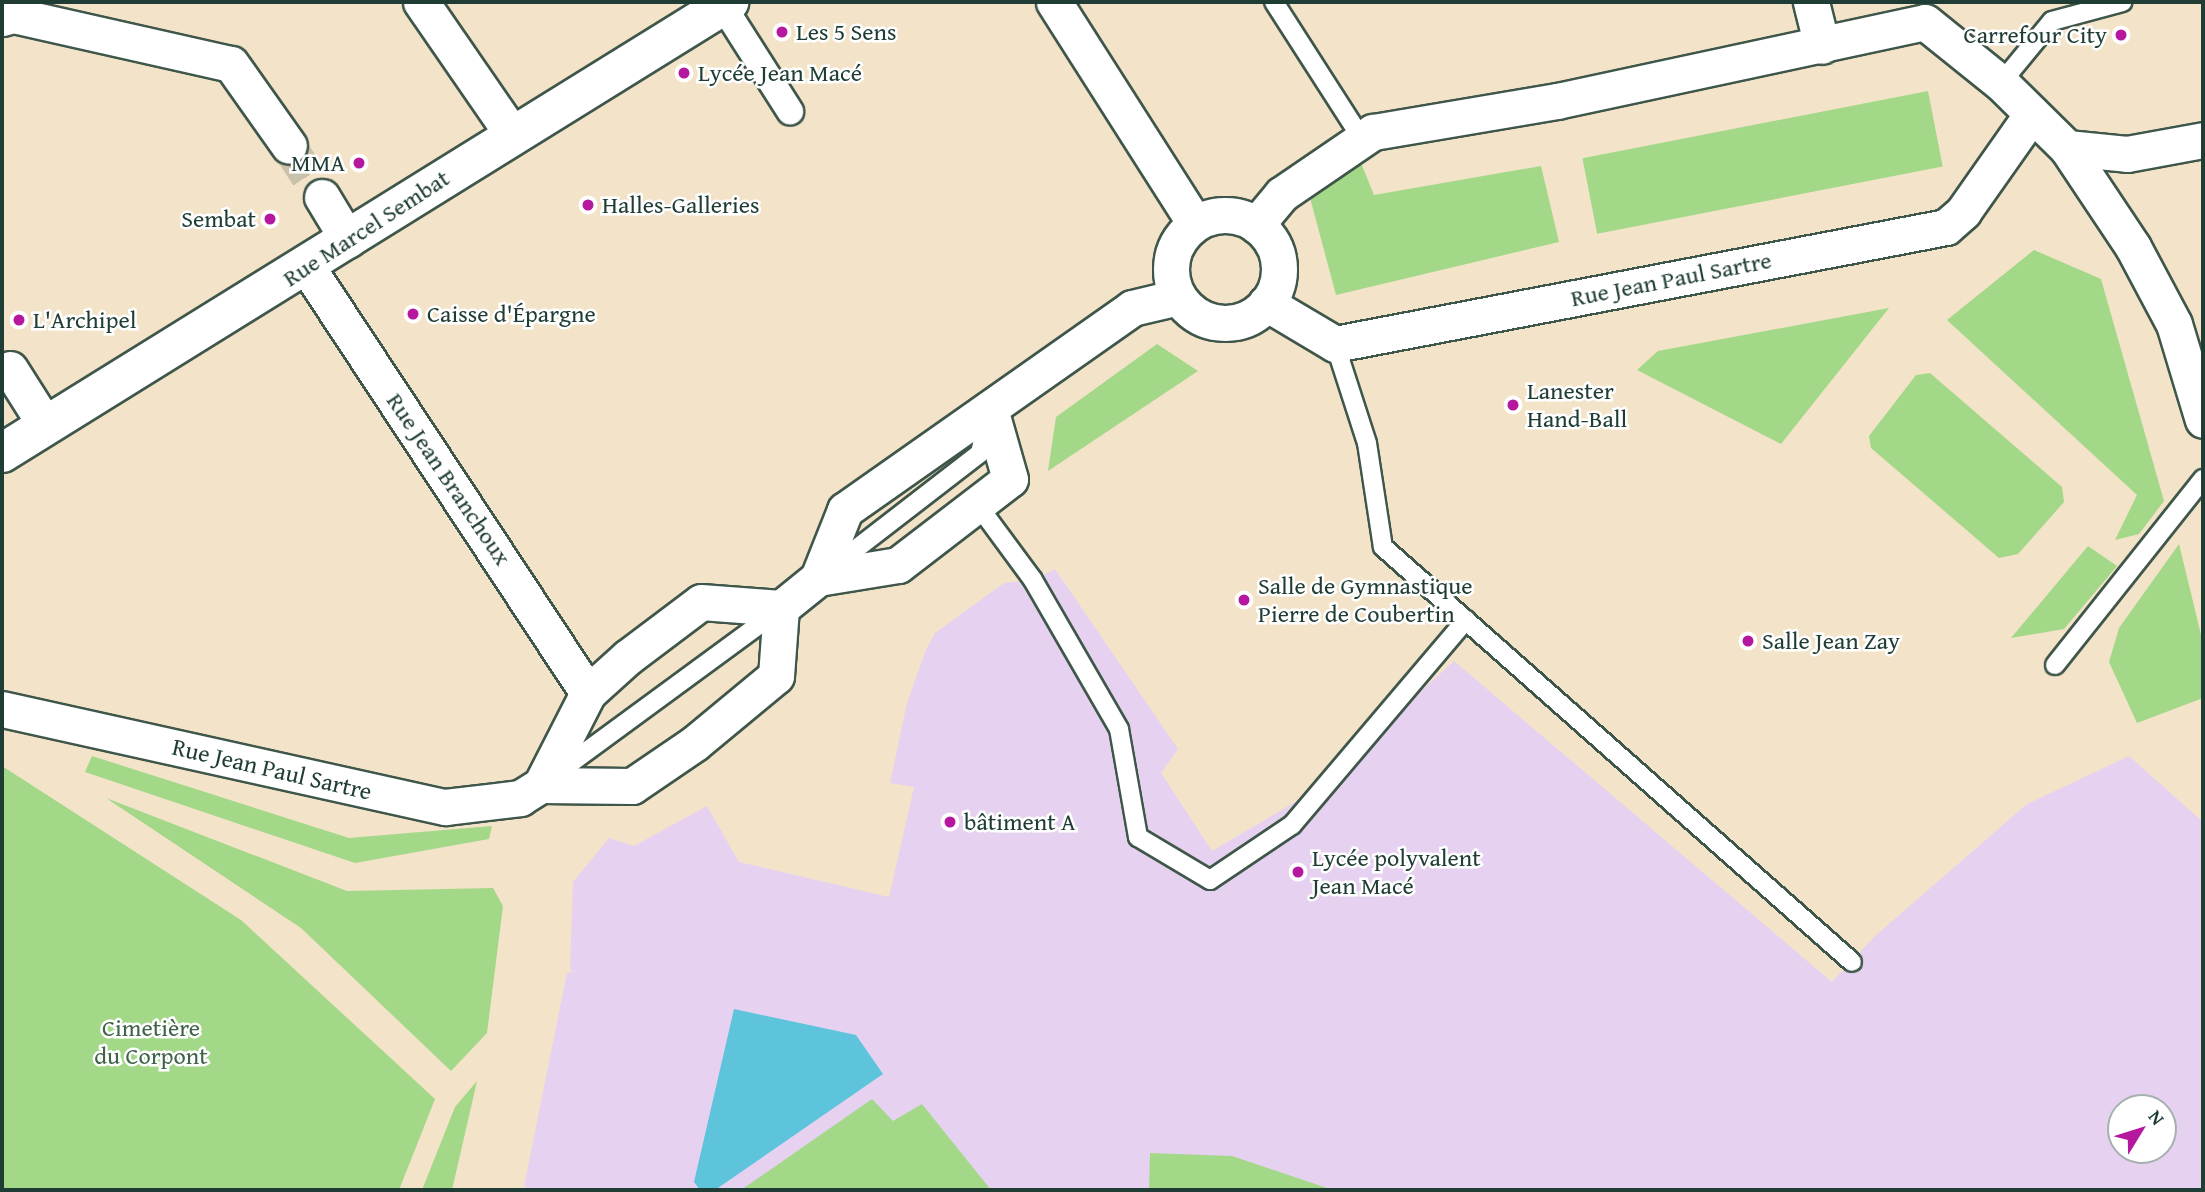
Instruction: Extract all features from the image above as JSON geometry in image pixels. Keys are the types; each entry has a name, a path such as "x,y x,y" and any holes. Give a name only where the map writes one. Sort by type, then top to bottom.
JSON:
{"street":[{"path":"421,2 512,134"},
{"path":"1054,2 1195,223"},
{"path":"1811,2 1822,46"},
{"path":"726,4 790,111"},
{"name":"Rue Marcel Sembat","path":"2,453 307,267 512,134 726,4"},
{"path":"6,11 231,64 289,146"},
{"path":"1255,225 1282,194 1373,132 1557,101 1925,22 2001,83 2067,148 2133,247 2174,324 2203,420"},
{"name":"Rue Jean Paul Sartre","path":"1335,344 1946,228 1963,212 2032,114"},
{"path":"2067,148 2127,154 2203,140"},
{"path":"322,197 348,240"},
{"path":"1220,214 1255,225 1275,250 1279,281 1266,303 1243,319 1215,322 1197,316 1178,297 1171,279 1172,254 1195,223 1220,214"},
{"name":"Rue Jean Branchoux","path":"307,267 588,692"},
{"path":"541,785 588,692 701,602 781,608 818,578 845,510 1132,308 1178,297"},
{"path":"1266,303 1335,344"},
{"path":"10,369 46,426"},
{"path":"818,578 898,565 1010,479 990,409"},
{"name":"Rue Jean Paul Sartre","path":"2,709 445,807 520,798 541,785 632,786 695,743 776,676 781,608"}],"lane":[{"path":"1274,2 1362,139"},
{"path":"2001,83 2052,21 2123,2"},
{"path":"1335,344 1367,443 1383,547 1852,962"},
{"path":"2055,665 2203,479"},
{"path":"977,504 1033,580 1118,729 1138,837 1210,880 1292,825 1466,620"},
{"path":"541,785 781,608"}],"shaded area":[{"name":"Lycée polyvalent Jean Macé","path":"1055,569 1178,749 1161,773 1212,851 1297,801 1386,699 1399,711 1454,661 1832,982 1875,936 2027,804 2129,756 2203,822 2203,1190 530,1190 524,1186 567,973 574,971 570,970 573,882 609,838 634,846 707,806 739,862 889,897 914,787 890,783 907,703 925,652 935,633 1004,583 1033,580"}],"green space":[{"path":"1928,91 1943,167 1597,234 1582,158"},
{"path":"1359,158 1374,195 1541,166 1559,242 1336,295 1309,194"},
{"path":"2034,250 2101,279 2164,501 2139,534 2115,540 2137,495 1947,320"},
{"path":"1889,308 1781,444 1637,370 1658,351"},
{"path":"1157,344 1198,371 1048,471 1056,417"},
{"path":"1930,373 2062,487 2064,502 2018,554 1999,558 1871,448 1869,436 1916,375"},
{"path":"2179,544 2203,643 2203,698 2137,723 2109,662 2119,628"},
{"path":"2088,546 2117,566 2064,629 2011,638"},
{"path":"92,756 349,838 492,826 489,839 355,863 85,772"},
{"name":"Cimetière du Corpont","path":"2,766 241,920 435,1099 399,1190 2,1190"},
{"path":"106,798 347,891 493,888 503,906 487,1033 451,1071 301,928"},
{"path":"477,1081 452,1190 422,1190 455,1107"},
{"path":"872,1099 893,1121 922,1104 991,1190 741,1190"},
{"path":"1150,1153 1232,1156 1333,1190 1149,1190"}],"water":[{"path":"734,1009 856,1035 883,1074 715,1190 700,1190 694,1182"}],"tunnel":[{"path":"289,146 322,197"}],"place":[{"name":"Les 5 Sens","path":"782,32"},
{"name":"Carrefour City","path":"2121,35"},
{"name":"Lycée Jean Macé","path":"684,73"},
{"name":"MMA","path":"359,163"},
{"name":"Halles-Galleries","path":"588,205"},
{"name":"Sembat","path":"270,219"},
{"name":"Caisse d'Épargne","path":"413,314"},
{"name":"L'Archipel","path":"19,320"},
{"name":"Lanester Hand-Ball","path":"1513,405"},
{"name":"Salle de Gymnastique Pierre de Coubertin","path":"1244,600"},
{"name":"Salle Jean Zay","path":"1748,641"},
{"name":"bâtiment A","path":"950,822"},
{"name":"Lycée polyvalent Jean Macé","path":"1298,872"}]}
